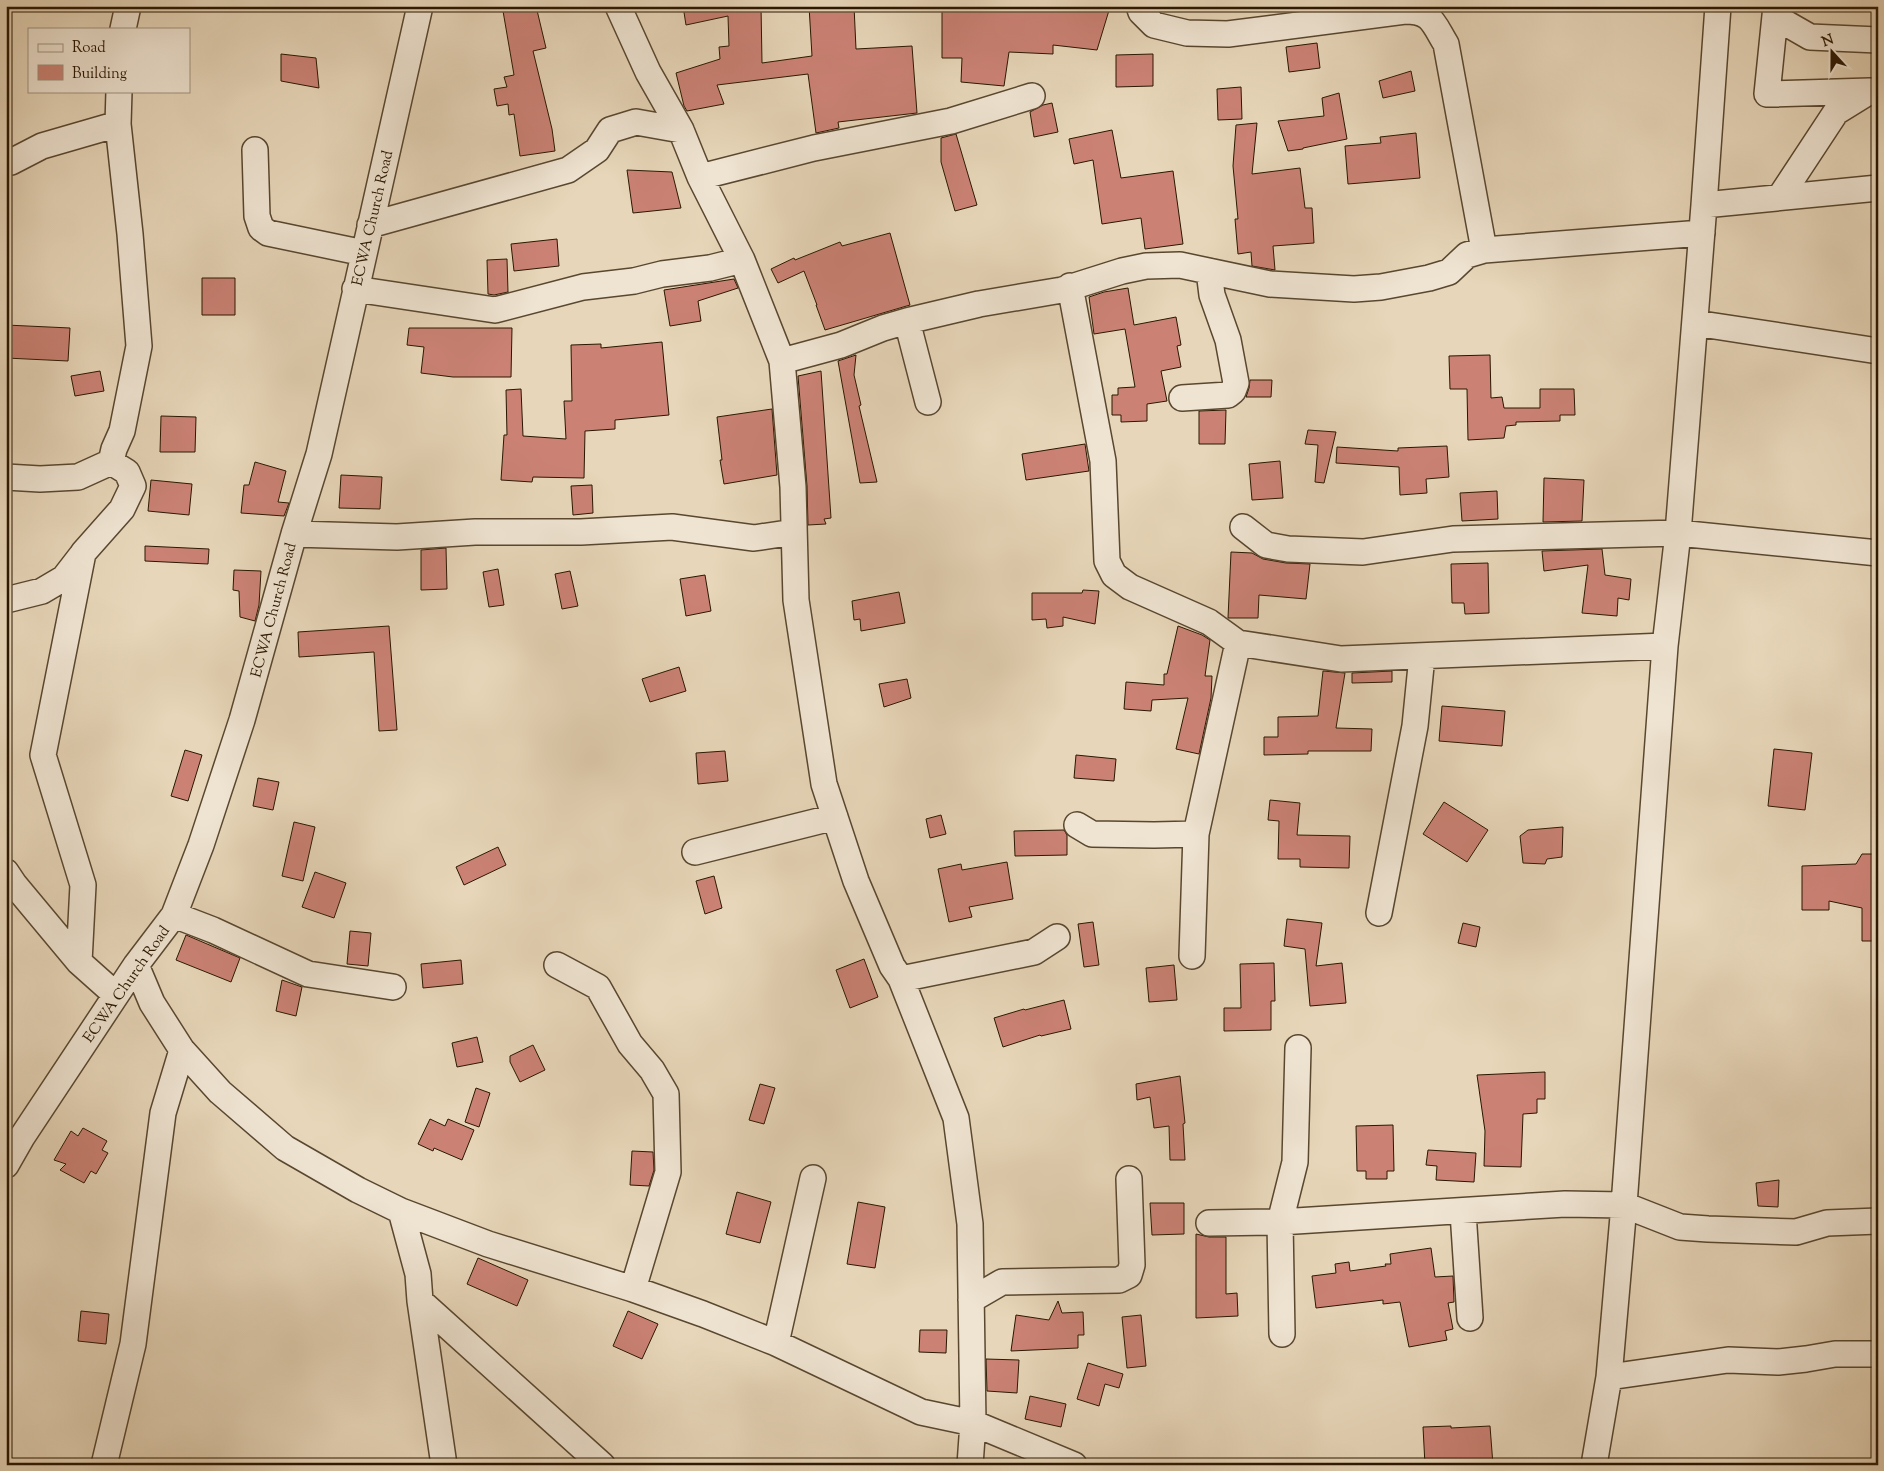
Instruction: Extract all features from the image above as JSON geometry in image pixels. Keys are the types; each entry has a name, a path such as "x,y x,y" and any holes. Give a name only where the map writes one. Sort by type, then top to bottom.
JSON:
{"street":[{"path":"124,28 128,6"},
{"name":"ECWA Church Road","path":"6,1165 22,1137 116,994 174,915 201,845 242,720 294,534 319,454 420,6"},
{"path":"618,6 648,72 680,130 700,177 742,260 782,361 793,487 796,600 824,784 856,882 892,966 901,979 956,1118 970,1224 973,1423 970,1465"},
{"path":"1139,6 1141,12 1154,25 1187,33 1228,34 1405,11 1420,11 1431,20 1446,44 1484,250"},
{"path":"1594,1465 1609,1377 1624,1205 1664,646 1678,533 1718,6"},
{"path":"1776,12 1810,37 1878,40"},
{"path":"1776,12 1767,94 1874,88"},
{"path":"1780,197 1836,112 1874,88"},
{"path":"111,462 122,430 139,346 130,234 118,124 120,92"},
{"path":"700,177 814,148 951,121 1032,96"},
{"path":"370,225 568,170 597,150 610,130 636,122 680,130"},
{"path":"6,162 11,162 42,146 118,124"},
{"path":"255,150 257,216 260,228 268,233 364,253"},
{"path":"1704,205 1878,188"},
{"path":"782,361 842,345 883,328 907,321 979,304 1062,290 1070,286 1146,266 1180,265 1270,284 1354,289 1372,288 1429,278 1449,272 1466,255 1484,250 1702,233"},
{"path":"355,289 495,310 583,287 634,281 662,274 710,268 742,260"},
{"path":"1182,398 1228,395 1233,391 1236,383 1228,340 1212,295 1209,271"},
{"path":"1070,286 1103,461 1107,561 1114,575 1130,586 1209,622 1238,643 1341,660 1664,646"},
{"path":"907,321 928,402"},
{"path":"1695,323 1878,351"},
{"path":"6,477 40,479 78,477 111,462"},
{"path":"6,600 42,591 64,578 83,553 122,509 133,486 127,472 111,462"},
{"path":"294,534 397,537 475,532 581,532 672,527 754,538 794,532"},
{"path":"1243,527 1266,545 1288,549 1363,552 1453,540 1678,533 1878,553"},
{"path":"79,962 83,885 43,755 83,553"},
{"path":"1192,956 1196,834 1238,643"},
{"path":"1379,913 1415,726 1422,656"},
{"path":"695,852 835,817"},
{"path":"1077,825 1092,834 1196,834"},
{"path":"6,872 79,962 116,994"},
{"path":"174,915 213,930 308,974 393,987"},
{"path":"901,979 1034,952 1057,937"},
{"path":"136,965 152,1003 182,1050 220,1092 285,1148 358,1190 401,1212 488,1244 633,1289 703,1314 776,1343 921,1412 973,1423 1074,1465"},
{"path":"556,965 598,987 630,1044 652,1070 666,1094 668,1172 633,1289"},
{"path":"1282,1334 1280,1222 1295,1162 1298,1048"},
{"path":"104,1465 133,1344 162,1113 182,1050"},
{"path":"776,1343 813,1178"},
{"path":"971,1300 1002,1282 1120,1280 1129,1275 1132,1265 1129,1178"},
{"path":"1209,1223 1280,1222 1463,1212 1566,1204 1624,1205 1680,1227 1708,1230 1796,1232 1827,1223 1878,1221"},
{"path":"401,1212 418,1274 420,1301 444,1465"},
{"path":"1463,1212 1470,1318"},
{"path":"420,1301 513,1386 591,1453 602,1465"},
{"path":"1609,1377 1728,1360 1778,1362 1835,1354 1878,1354"}],"building":[{"path":"520,6 536,6 546,48 533,51 552,129 555,151 520,156 514,114 509,115 508,104 497,106 494,89 507,87 504,77 514,75 503,11"},
{"path":"683,6 761,6 762,63 812,56 809,6 854,6 856,49 912,46 917,113 838,122 839,128 816,133 808,74 717,85 724,104 687,111 676,73 720,59 719,47 729,46 728,16 686,25"},
{"path":"942,6 1110,7 1097,50 1053,45 1053,54 1009,52 1004,86 961,82 962,58 942,58"},
{"path":"1317,43 1320,68 1289,72 1286,47"},
{"path":"281,54 316,58 319,88 281,81"},
{"path":"1153,54 1153,86 1116,87 1116,55"},
{"path":"1411,71 1415,91 1383,98 1379,81"},
{"path":"1241,87 1242,119 1218,120 1217,89"},
{"path":"1339,93 1347,139 1288,151 1278,121 1324,116 1322,98"},
{"path":"1052,103 1058,132 1034,137 1030,112 1043,105"},
{"path":"1257,123 1252,174 1300,168 1305,208 1312,208 1314,243 1273,246 1275,270 1252,266 1251,252 1238,254 1235,219 1238,219 1233,166 1236,125"},
{"path":"1112,130 1121,178 1173,171 1183,244 1145,249 1141,218 1102,224 1093,160 1074,164 1069,139"},
{"path":"1416,133 1420,178 1348,184 1345,146 1381,143 1380,137"},
{"path":"956,134 977,205 955,211 941,162 941,138"},
{"path":"627,170 672,172 681,208 633,213"},
{"path":"890,233 910,305 825,330 804,271 778,283 771,269 794,258 795,260 840,242 842,246"},
{"path":"557,239 559,266 514,271 511,244"},
{"path":"507,259 508,292 494,295 488,294 487,260"},
{"path":"202,278 235,278 235,315 202,315"},
{"path":"734,279 738,288 698,301 701,321 670,326 664,290"},
{"path":"1128,288 1134,325 1176,317 1181,345 1177,346 1181,367 1161,371 1167,401 1147,404 1147,421 1121,422 1121,415 1112,415 1112,395 1118,395 1118,388 1135,387 1125,329 1094,334 1089,297"},
{"path":"6,325 70,328 68,361 6,358"},
{"path":"409,328 512,328 511,377 453,377 421,373 424,347 407,345"},
{"path":"662,342 669,415 615,420 615,429 585,431 584,478 533,477 532,482 501,480 504,435 507,435 506,390 521,389 523,436 566,439 564,401 572,401 571,345 601,344 601,348"},
{"path":"856,355 854,375 861,405 859,406 877,482 860,483 838,361"},
{"path":"1490,355 1491,398 1502,397 1504,408 1540,408 1540,389 1574,389 1575,415 1560,415 1560,421 1516,422 1516,425 1506,426 1504,438 1468,440 1467,389 1450,389 1449,356"},
{"path":"100,371 104,391 75,396 71,376"},
{"path":"821,371 831,518 824,519 826,524 808,525 807,486 798,376"},
{"path":"1250,380 1272,380 1271,397 1246,397"},
{"path":"772,409 777,475 724,484 717,417"},
{"path":"1226,410 1225,444 1199,444 1199,411"},
{"path":"161,416 196,417 195,452 160,452"},
{"path":"1308,430 1336,432 1324,483 1315,482 1318,445 1305,444"},
{"path":"1085,444 1089,471 1026,480 1022,454"},
{"path":"1447,446 1449,477 1426,479 1427,493 1400,495 1399,467 1336,463 1337,447 1398,451 1398,448"},
{"path":"1280,461 1283,498 1252,500 1249,464"},
{"path":"255,462 286,471 278,502 289,503 284,516 241,513 244,485 249,485"},
{"path":"341,475 382,477 380,509 339,508"},
{"path":"1544,478 1584,480 1582,521 1543,522"},
{"path":"151,480 192,484 189,515 148,511"},
{"path":"592,485 593,513 573,515 571,486"},
{"path":"1497,491 1498,519 1462,521 1460,493"},
{"path":"145,546 209,549 208,564 145,561"},
{"path":"446,548 447,589 421,590 421,550"},
{"path":"1602,549 1605,575 1631,579 1629,600 1618,598 1617,616 1582,613 1588,565 1544,571 1542,551"},
{"path":"1231,552 1252,553 1263,559 1286,563 1310,564 1306,599 1259,595 1258,618 1228,618"},
{"path":"1488,563 1489,613 1465,614 1464,603 1452,603 1451,564"},
{"path":"498,569 504,605 489,607 483,572"},
{"path":"234,570 261,571 259,605 255,621 240,617 239,591 233,590"},
{"path":"570,571 578,606 562,609 555,574"},
{"path":"705,575 711,611 686,616 680,579"},
{"path":"1083,590 1099,591 1095,624 1063,617 1063,626 1047,628 1046,619 1032,620 1032,593 1082,593"},
{"path":"899,592 905,623 861,631 860,619 854,620 852,601"},
{"path":"389,626 397,730 379,731 374,652 299,657 298,632"},
{"path":"1178,626 1210,640 1205,676 1212,676 1211,698 1199,754 1176,749 1188,698 1152,700 1151,711 1124,709 1126,682 1164,685 1164,674 1167,674"},
{"path":"679,667 686,691 650,702 642,679"},
{"path":"1323,671 1345,673 1336,728 1372,729 1371,751 1308,751 1308,754 1264,755 1264,737 1278,737 1278,717 1318,716"},
{"path":"1392,671 1392,682 1352,683 1352,673"},
{"path":"907,679 911,698 884,707 879,684"},
{"path":"1442,706 1505,711 1502,746 1439,741"},
{"path":"1774,749 1812,753 1805,810 1768,806"},
{"path":"185,750 202,755 188,801 171,796"},
{"path":"725,751 728,781 698,784 696,753"},
{"path":"1076,755 1116,759 1114,781 1074,778"},
{"path":"258,778 279,782 273,810 253,806"},
{"path":"1270,800 1300,803 1297,835 1350,836 1349,868 1300,867 1300,859 1278,859 1279,821 1268,820"},
{"path":"1444,802 1488,830 1467,862 1423,834"},
{"path":"941,815 946,834 930,838 926,819"},
{"path":"294,822 315,827 303,881 282,876"},
{"path":"1563,827 1562,857 1547,859 1545,864 1523,863 1520,836 1528,830"},
{"path":"1064,830 1067,835 1067,855 1015,856 1014,831"},
{"path":"498,847 506,865 464,885 456,867"},
{"path":"1862,854 1878,854 1876,941 1862,941 1862,908 1829,901 1829,910 1802,910 1802,866 1856,864"},
{"path":"1007,862 1013,899 969,907 972,917 949,922 938,869 961,864 962,870"},
{"path":"315,872 346,883 334,918 302,907"},
{"path":"714,876 722,908 705,914 696,881"},
{"path":"1287,919 1322,923 1316,966 1342,963 1346,1003 1310,1006 1305,949 1284,946"},
{"path":"1093,922 1099,965 1084,967 1078,924"},
{"path":"1463,923 1480,927 1476,947 1458,943"},
{"path":"350,931 371,933 368,966 347,964"},
{"path":"186,935 240,958 231,982 176,960"},
{"path":"864,959 878,997 850,1008 836,970"},
{"path":"461,960 463,984 423,988 421,964"},
{"path":"1274,963 1275,1001 1271,1001 1271,1030 1224,1031 1224,1008 1241,1008 1240,964"},
{"path":"1174,965 1177,1000 1149,1002 1146,968"},
{"path":"282,980 302,987 296,1016 276,1011"},
{"path":"1064,1000 1071,1029 1040,1035 1003,1047 994,1018"},
{"path":"477,1037 483,1062 457,1067 452,1043"},
{"path":"533,1045 545,1070 520,1082 510,1062 510,1056"},
{"path":"1545,1072 1545,1099 1537,1099 1537,1113 1523,1114 1521,1167 1484,1166 1485,1131 1477,1075"},
{"path":"1180,1076 1185,1123 1183,1124 1185,1160 1170,1160 1169,1126 1154,1128 1150,1097 1137,1100 1136,1084"},
{"path":"760,1084 775,1088 764,1124 749,1120"},
{"path":"476,1088 490,1093 479,1127 465,1122"},
{"path":"430,1119 445,1126 448,1119 474,1130 462,1160 434,1148 433,1151 418,1144"},
{"path":"1393,1125 1394,1171 1387,1171 1387,1179 1366,1179 1366,1171 1357,1171 1356,1126"},
{"path":"83,1128 107,1141 102,1150 108,1153 96,1174 91,1171 84,1183 60,1170 66,1164 54,1160 71,1131 78,1136"},
{"path":"1428,1150 1476,1153 1474,1182 1436,1180 1437,1166 1426,1165"},
{"path":"632,1151 653,1152 654,1170 649,1186 630,1185"},
{"path":"1779,1180 1778,1207 1758,1206 1756,1183"},
{"path":"737,1192 771,1202 760,1243 726,1234"},
{"path":"858,1202 885,1207 875,1268 847,1264"},
{"path":"1150,1203 1184,1203 1184,1234 1152,1235"},
{"path":"1196,1234 1209,1237 1226,1237 1226,1294 1237,1293 1238,1316 1196,1318"},
{"path":"1431,1248 1435,1277 1453,1276 1454,1302 1448,1303 1453,1329 1445,1331 1447,1340 1409,1347 1400,1302 1383,1304 1383,1300 1316,1308 1312,1276 1336,1273 1335,1264 1349,1262 1350,1271 1386,1266 1385,1264 1391,1264 1390,1254"},
{"path":"478,1258 528,1280 517,1306 467,1284"},
{"path":"1058,1301 1062,1313 1083,1312 1084,1335 1078,1335 1078,1348 1011,1351 1016,1315 1049,1320"},
{"path":"81,1311 109,1314 106,1344 78,1341"},
{"path":"628,1311 658,1324 642,1359 613,1346"},
{"path":"1141,1315 1146,1366 1127,1368 1122,1317"},
{"path":"920,1330 947,1330 946,1353 919,1352"},
{"path":"986,1359 1019,1360 1017,1393 987,1391"},
{"path":"1088,1363 1123,1374 1119,1388 1105,1384 1099,1406 1077,1399"},
{"path":"1030,1396 1066,1404 1061,1427 1025,1419"},
{"path":"1451,1426 1451,1428 1490,1426 1493,1465 1425,1465 1423,1427"}]}
